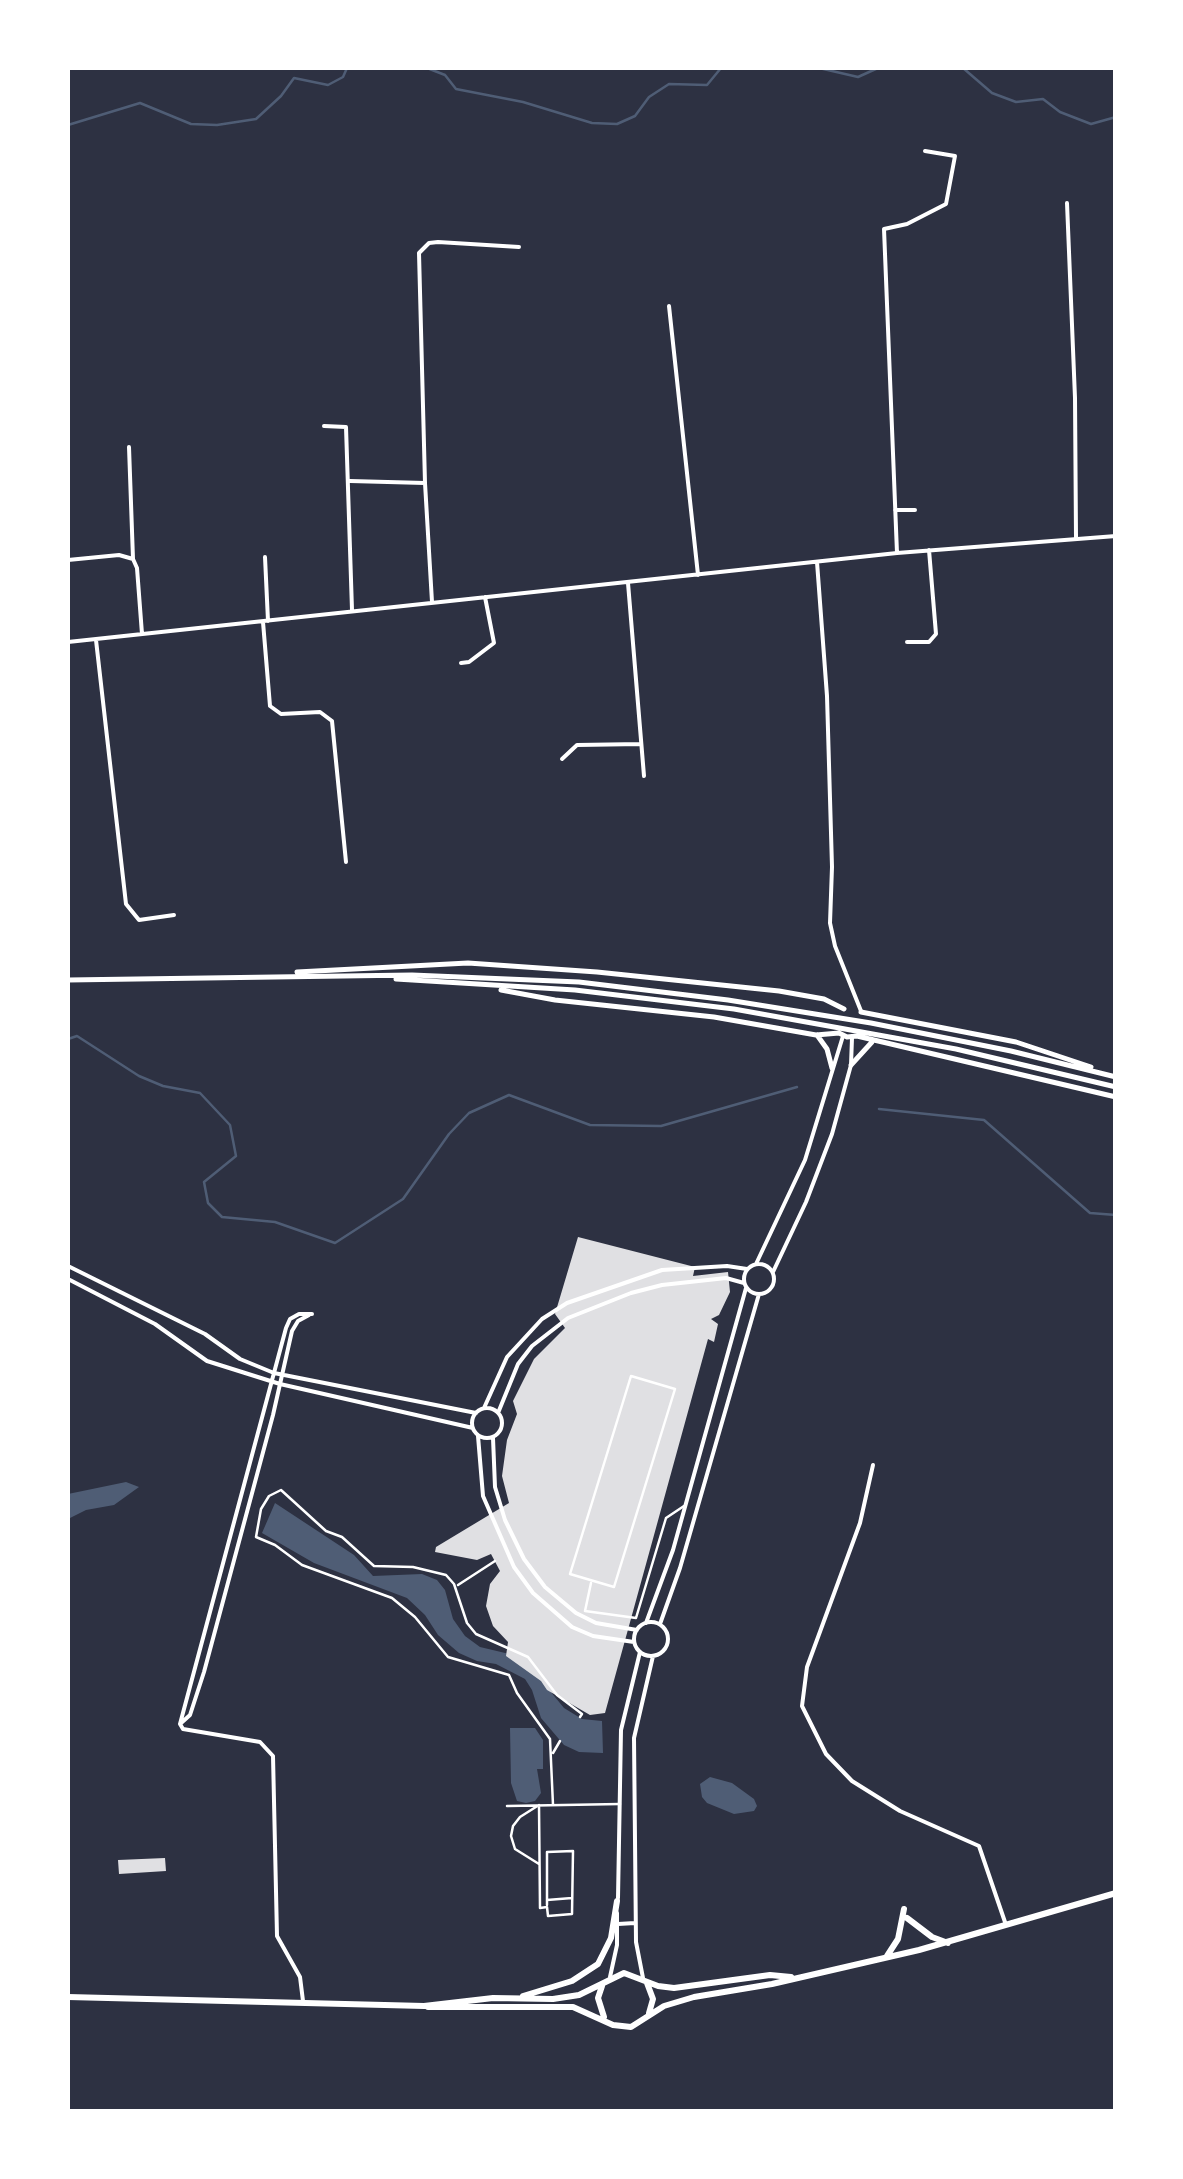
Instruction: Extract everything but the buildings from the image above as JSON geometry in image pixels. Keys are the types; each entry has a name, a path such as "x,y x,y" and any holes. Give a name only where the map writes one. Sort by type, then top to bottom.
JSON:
{"main road":[{"path":"290,976 308,970 468,963 729,985 824,998 844,1009 1016,1042 1116,1077"},
{"path":"68,980 368,976 579,982 871,1023 1105,1073"},
{"path":"368,976 574,990 734,1009 1026,1063 1116,1087"},
{"path":"489,987 555,1000 714,1017 816,1035 841,1034 1116,1097"},
{"path":"841,1034 836,1020 844,1009"},
{"path":"854,1037 865,1025 861,1012"},
{"path":"816,1035 827,1048 832,1068"},
{"path":"851,1065 872,1042"},
{"path":"424,2006 573,2007 613,2026 631,2027 648,2014 694,1997 772,1984 948,1943 1116,1892"},
{"path":"517,1998 572,1981 598,1964 611,1938 618,1901"},
{"path":"886,1957 898,1939 904,1908"},
{"path":"907,1918 932,1937 948,1943"},
{"path":"68,1997 424,2006 579,1995 624,1973 674,1988 770,1975 790,1977"},
{"path":"645,1980 653,1999 648,2014"},
{"path":"602,1985 598,2002 605,2019"}],"street":[{"path":"897,553 884,229 907,224 946,204 955,156 925,152"},
{"path":"1067,203 1076,540"},
{"path":"432,602 419,252 429,243 438,242 518,247"},
{"path":"670,306 698,576"},
{"path":"324,426 346,427 352,610"},
{"path":"129,447 133,558 142,634"},
{"path":"350,480 425,483"},
{"path":"895,510 915,510"},
{"path":"68,642 897,553 1116,536"},
{"path":"907,642 929,642 936,634 929,550"},
{"path":"68,560 119,555 133,558"},
{"path":"265,556 267,701 281,714 320,712 332,721 346,862"},
{"path":"817,562 827,696 830,924 861,1012"},
{"path":"628,583 644,776"},
{"path":"462,663 494,644 485,597"},
{"path":"96,640 126,904 139,920 174,915"},
{"path":"562,760 576,745 641,744"},
{"path":"756,1264 806,1160 841,1034"},
{"path":"637,1630 596,1623 576,1614 546,1587 524,1559 495,1488 493,1438 502,1427 498,1412 518,1364 532,1346 568,1318 631,1294 677,1282 726,1278 759,1294 770,1292 774,1286 773,1272 820,1168 851,1065 854,1037"},
{"path":"634,1642 593,1636 572,1626 533,1593 514,1566 482,1496 478,1436 473,1428 476,1414 484,1408 507,1357 542,1319 567,1303 662,1270 727,1266 747,1269 756,1264 766,1265 773,1272"},
{"path":"68,1266 205,1334 240,1359 274,1373 476,1414"},
{"path":"747,1269 669,1562 646,1623 637,1630 634,1642 640,1652 653,1656 665,1650 668,1640 660,1624 680,1568 759,1294"},
{"path":"68,1279 155,1324 207,1361 272,1382 473,1428"},
{"path":"180,1724 195,1704 292,1331 298,1321 312,1314 290,1319 180,1724 182,1729 260,1742 273,1756 276,1928 279,1942 300,1977 303,2001"},
{"path":"724,1367 738,1370"},
{"path":"631,1376 675,1389 614,1587 592,1580 570,1574 631,1376"},
{"path":"484,1408 498,1412"},
{"path":"478,1436 493,1438"},
{"path":"873,1464 860,1522 807,1667 802,1706 826,1754 852,1781 900,1811 979,1846 1006,1925"},
{"path":"552,1805 550,1739 517,1693 510,1675 448,1657 416,1617 392,1598 302,1565 256,1537 269,1496 281,1490 326,1531 342,1537 374,1566 430,1569 446,1576 456,1586 468,1623 476,1634 528,1657 556,1696 582,1714 580,1718"},
{"path":"592,1580 585,1612 636,1618 666,1518 685,1505"},
{"path":"456,1586 495,1561"},
{"path":"646,1623 660,1624"},
{"path":"610,1977 618,1924 621,1730 640,1652"},
{"path":"645,1980 637,1952 635,1923 634,1732 653,1656"},
{"path":"552,1754 560,1741"},
{"path":"507,1806 634,1808"},
{"path":"538,1806 540,1908 547,1907"},
{"path":"538,1806 520,1817 512,1826 511,1836 515,1849 539,1864"},
{"path":"573,1851 572,1898 572,1914 548,1916 547,1852 573,1851"},
{"path":"547,1900 572,1898"},
{"path":"618,1924 635,1923"}],"water":[{"path":"126,1482 139,1487 114,1505 86,1510 68,1519 68,1494"},
{"path":"275,1503 354,1555 373,1576 422,1574 437,1580 445,1590 453,1619 465,1636 480,1647 522,1657 564,1708 582,1719 602,1721 603,1753 579,1752 564,1745 541,1718 525,1679 496,1664 459,1653 407,1598 314,1563 262,1533"},
{"path":"510,1728 535,1728 543,1740 543,1769 537,1769 541,1793 535,1801 517,1801 511,1783"},
{"path":"710,1777 732,1783 754,1799 754,1811 734,1814 707,1803 700,1784"}],"waterway":[{"path":"68,125 140,103 191,124 256,119 294,78 328,85 343,77 347,68"},
{"path":"427,68 445,75 456,89 523,102 592,123 617,124 635,116 649,97 669,84 707,85 721,68"},
{"path":"819,68 858,77 878,68"},
{"path":"963,68 992,93 1016,102 1043,99 1060,112 1091,124 1116,117"},
{"path":"68,1039 77,1036 139,1076 163,1086 200,1093 230,1125 236,1156 204,1182 208,1203 222,1217 275,1222 335,1243 403,1199 449,1134 469,1113 509,1095 590,1125 661,1126 797,1087"},
{"path":"879,1109 984,1120 1090,1213 1116,1215"}]}
